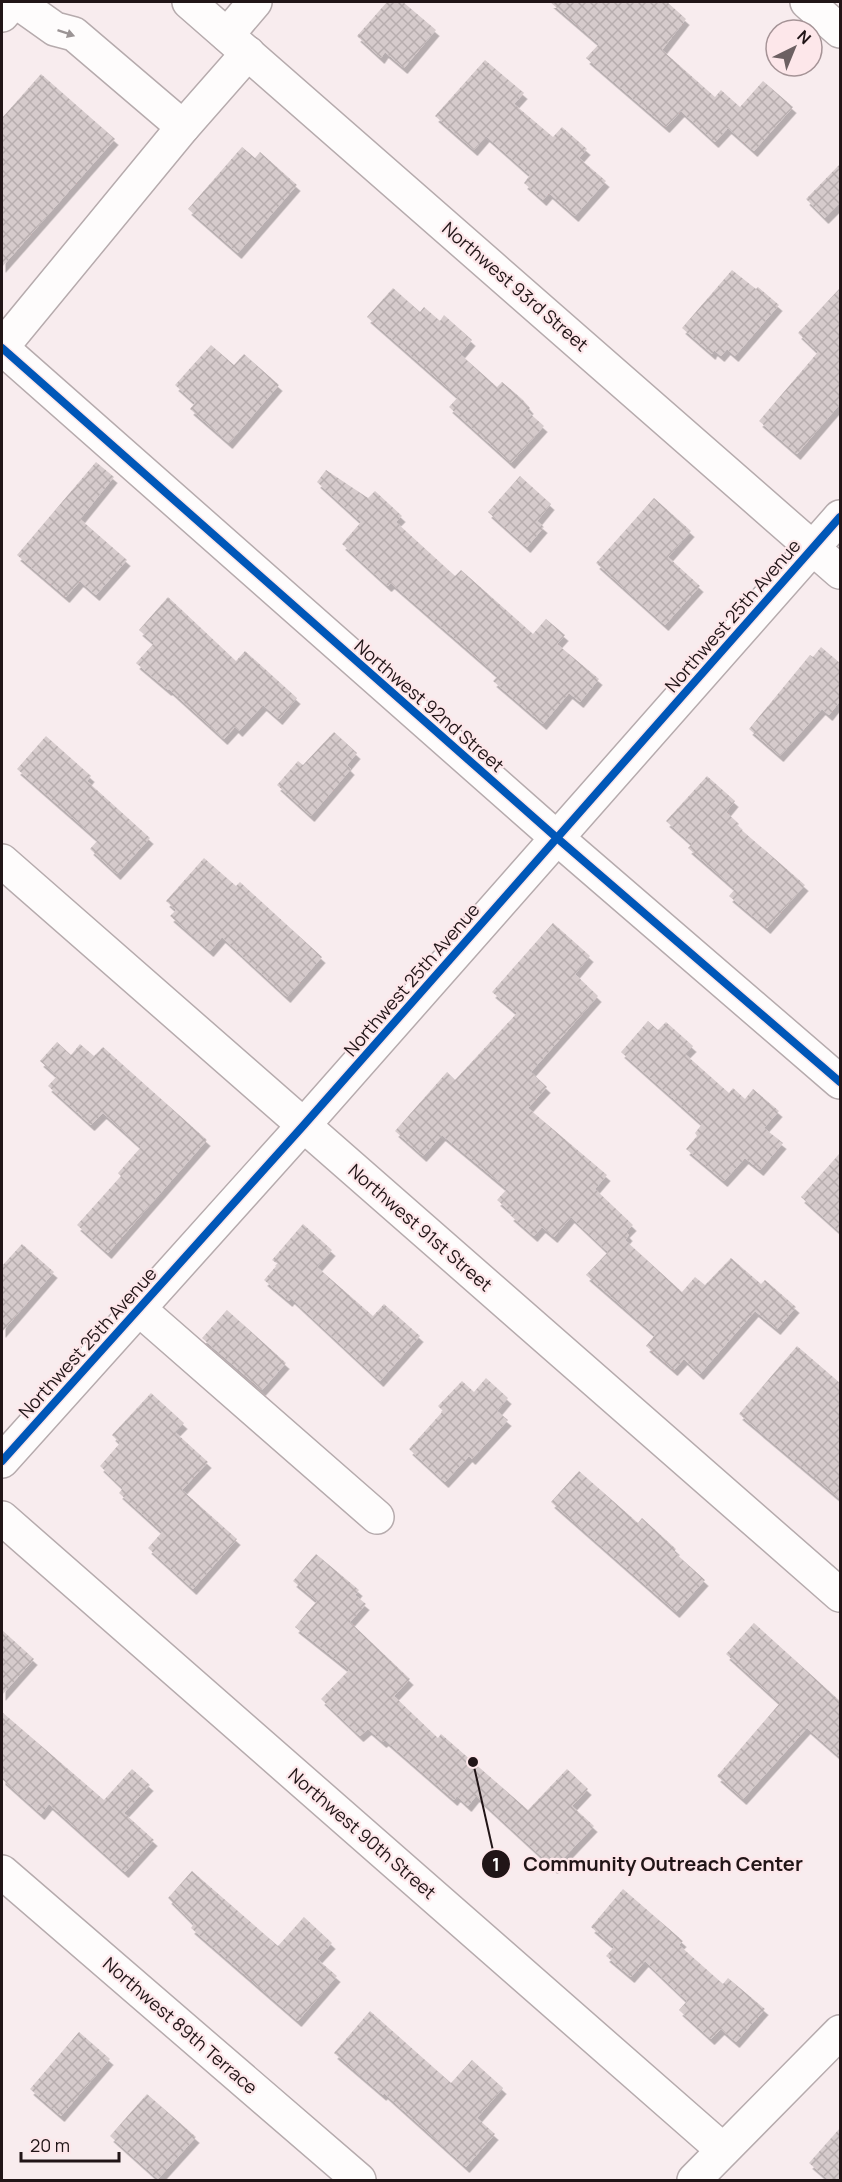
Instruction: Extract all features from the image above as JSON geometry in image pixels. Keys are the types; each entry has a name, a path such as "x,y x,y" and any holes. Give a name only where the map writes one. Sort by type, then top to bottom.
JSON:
{"street":[{"path":"2,15 15,2 55,29 74,34 183,127"},
{"name":"Northwest 93rd Street","path":"189,2 840,572"},
{"path":"2,347 183,127 237,44 255,2"},
{"path":"807,2 840,31"},
{"name":"Northwest 92nd Street","path":"2,347 557,838 840,1082"},
{"name":"Northwest 25th Avenue","path":"2,1461 303,1126 840,517"},
{"name":"Northwest 91st Street","path":"2,861 840,1594"},
{"path":"139,1309 377,1517"},
{"name":"Northwest 90th Street","path":"2,1518 723,2150"},
{"name":"Northwest 89th Terrace","path":"2,1872 359,2181"},
{"path":"694,2181 840,2033"}],"building":[{"path":"387,2 403,2 436,30 404,68 385,52 381,58 357,36"},
{"path":"550,2 667,2 686,19 662,50 715,97 721,90 740,107 763,81 793,107 754,151 728,128 715,142 681,111 666,127 586,58 599,44"},
{"path":"485,60 524,93 514,104 553,137 562,127 587,149 579,158 606,181 575,216 549,193 543,200 524,183 530,175 486,136 474,150 435,116"},
{"path":"41,74 115,139 2,267 2,118"},
{"path":"242,147 255,158 260,152 297,185 238,253 188,209"},
{"path":"840,164 840,203 825,218 806,199"},
{"path":"732,270 756,289 758,287 779,305 735,356 727,349 721,356 714,350 712,354 682,328"},
{"path":"393,288 420,312 424,307 440,321 444,315 472,340 460,354 497,387 502,382 522,399 530,408 527,411 544,426 511,463 449,407 458,397 367,317"},
{"path":"840,288 840,404 797,454 759,421 818,352 798,333"},
{"path":"211,345 234,365 244,354 279,385 229,443 190,409 195,403 175,385"},
{"path":"96,462 114,477 80,519 127,560 96,595 80,581 66,597 17,555"},
{"path":"326,470 368,498 375,491 402,516 396,522 455,576 461,570 533,634 546,619 565,635 557,644 599,679 580,702 569,693 543,724 493,681 498,676 391,583 388,586 342,544 361,522 317,482"},
{"path":"520,476 551,504 537,521 544,527 527,547 488,512"},
{"path":"654,498 691,531 668,557 700,586 665,625 596,563"},
{"path":"168,597 236,661 245,651 297,698 279,719 263,705 239,731 235,727 224,739 169,689 136,663 154,643 139,630"},
{"path":"821,647 840,663 840,701 829,715 822,709 780,756 749,729 810,655 813,657"},
{"path":"334,732 357,753 347,765 351,769 311,816 277,785 298,761 303,765"},
{"path":"46,736 91,776 87,781 150,838 117,874 90,849 98,840 17,769"},
{"path":"707,776 735,801 726,812 739,824 737,826 805,885 767,928 729,896 735,889 688,848 692,844 666,821"},
{"path":"204,858 236,886 240,882 322,957 287,997 222,937 210,951 170,916 176,910 166,901"},
{"path":"553,923 590,956 575,974 598,996 531,1072 547,1087 528,1108 607,1175 595,1189 633,1225 626,1232 629,1235 625,1240 682,1292 695,1277 705,1285 731,1258 761,1284 765,1280 796,1307 777,1329 755,1311 700,1374 684,1359 674,1370 646,1346 655,1335 586,1275 608,1252 571,1217 554,1237 542,1227 534,1236 497,1200 507,1189 442,1135 423,1156 395,1131 447,1072 455,1080 517,1013 492,992"},
{"path":"648,1021 658,1030 666,1022 693,1046 685,1054 729,1093 733,1088 745,1099 753,1089 779,1111 764,1128 783,1143 760,1170 745,1158 724,1181 686,1149 697,1136 695,1133 702,1124 621,1052"},
{"path":"57,1042 71,1055 80,1044 94,1056 103,1047 207,1140 108,1253 77,1225 121,1176 118,1173 141,1147 103,1113 91,1125 48,1086 57,1076 40,1061"},
{"path":"840,1153 840,1232 801,1197"},
{"path":"303,1224 332,1250 317,1267 373,1316 384,1304 420,1336 380,1381 291,1298 289,1301 264,1280 278,1264 272,1260"},
{"path":"22,1244 54,1272 2,1332 2,1266"},
{"path":"227,1310 286,1363 262,1390 202,1338"},
{"path":"797,1346 840,1383 840,1499 739,1414"},
{"path":"486,1378 508,1398 497,1411 508,1420 472,1459 469,1456 445,1482 409,1449 443,1411 438,1406 462,1381 474,1392"},
{"path":"151,1393 184,1423 175,1432 208,1462 182,1490 237,1539 193,1589 148,1548 162,1532 119,1493 123,1488 100,1466 120,1443 112,1435"},
{"path":"579,1471 638,1523 642,1518 705,1580 676,1612 551,1502"},
{"path":"316,1554 359,1590 355,1595 366,1604 350,1622 410,1679 394,1696 438,1738 441,1734 528,1810 567,1769 588,1789 572,1806 594,1826 554,1868 476,1796 468,1806 457,1796 454,1800 385,1740 383,1742 368,1729 360,1736 321,1699 349,1670 295,1627 317,1601 293,1581"},
{"path":"754,1623 840,1701 840,1757 807,1728 743,1799 717,1776 780,1703 726,1654"},
{"path":"2,1630 34,1659 2,1695"},
{"path":"2,1712 104,1800 132,1769 150,1785 124,1813 154,1840 125,1872 49,1804 41,1814 2,1779"},
{"path":"192,1871 278,1946 304,1917 332,1943 317,1959 337,1976 298,2021 191,1928 194,1924 168,1898"},
{"path":"623,1889 683,1941 679,1945 723,1984 728,1978 765,2009 736,2042 721,2029 711,2039 679,2010 687,2001 645,1961 631,1977 606,1956 614,1947 591,1927"},
{"path":"370,2011 451,2083 472,2060 503,2088 477,2118 495,2134 466,2167 384,2093 383,2095 334,2053"},
{"path":"79,2032 110,2059 61,2116 30,2089"},
{"path":"147,2094 196,2137 158,2179 110,2136"},
{"path":"840,2128 840,2181 830,2181 809,2163"}],"cycle path":[{"path":"2,348 557,838 840,1082"},
{"path":"2,1461 303,1126 840,517"}],"place":[{"name":"Community Outreach Center","path":"473,1762"}]}
